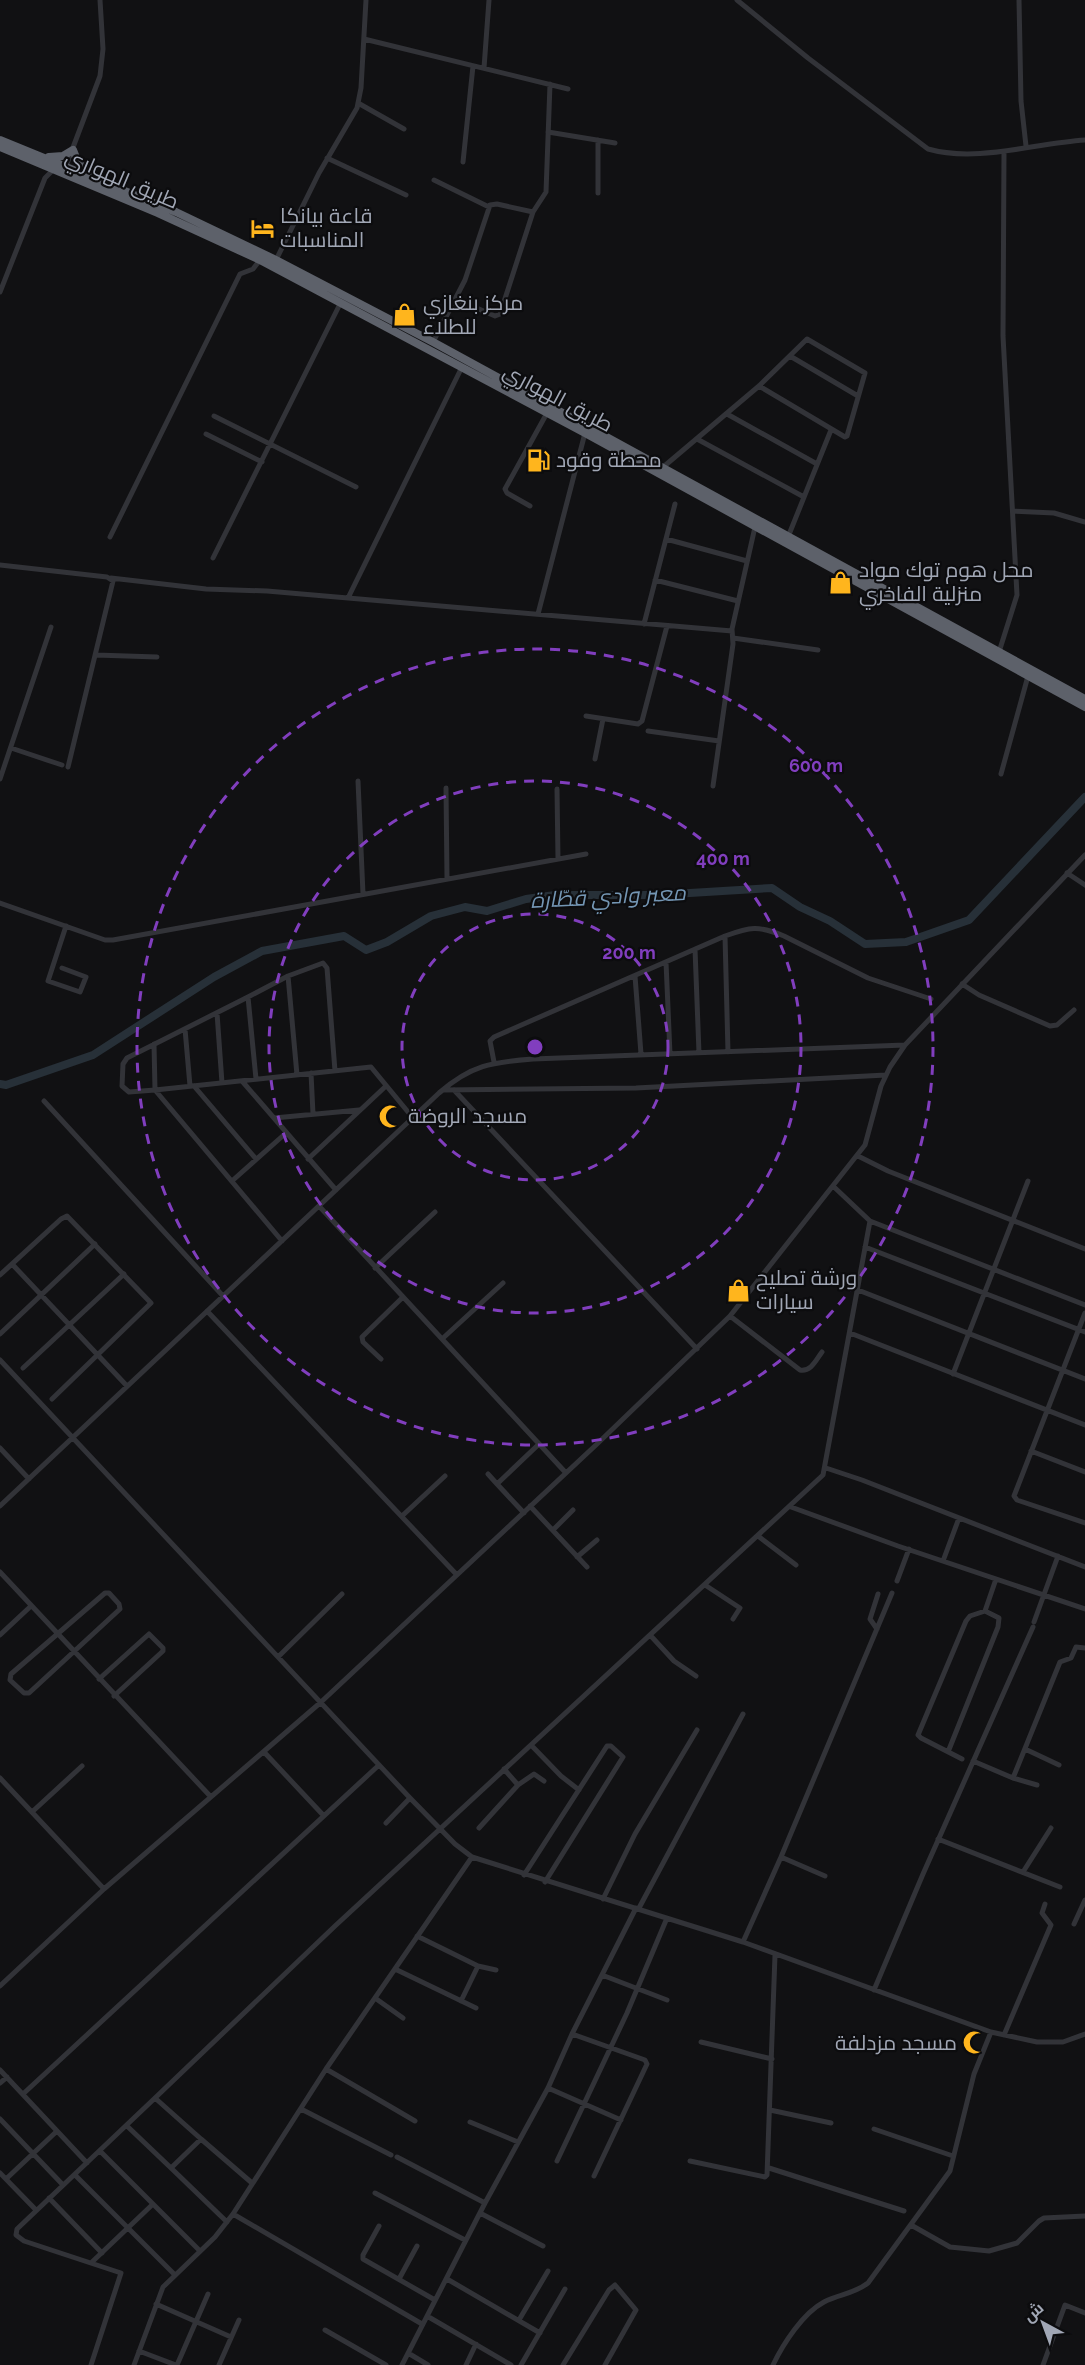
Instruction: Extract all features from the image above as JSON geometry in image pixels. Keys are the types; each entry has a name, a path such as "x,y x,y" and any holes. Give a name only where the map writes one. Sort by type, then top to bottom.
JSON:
{"highway":[{"name":"طريق الهواري","path":"0,140 54,169 276,260 433,342 788,537 844,572 1085,707"},
{"name":"طريق الهواري","path":"0,147 66,166 176,212 260,260 755,527 999,652 1085,699"},
{"path":"41,160 59,157 72,150 77,160 96,178"}],"street":[{"path":"66,166 100,76 103,49 100,0"},
{"path":"276,260 327,158 358,104 366,0"},
{"path":"484,68 489,0"},
{"path":"737,0 808,58 928,149 942,153 1004,152 1026,146 1085,140"},
{"path":"1019,0 1021,101 1026,146"},
{"path":"364,39 568,89"},
{"path":"463,162 473,66"},
{"path":"456,299 495,316 500,314 533,212 546,192 550,84"},
{"path":"358,104 404,129"},
{"path":"548,132 615,142"},
{"path":"598,140 598,194"},
{"path":"999,652 1017,595 1003,336 1004,152"},
{"path":"327,158 406,195"},
{"path":"41,160 45,178"},
{"path":"0,292 45,178 54,169"},
{"path":"434,180 489,207"},
{"path":"433,342 465,280 489,207 497,204 533,212"},
{"path":"110,537 240,274 253,269 260,260"},
{"path":"213,558 341,302"},
{"path":"662,468 759,386 806,340 811,340 864,372 847,436 843,437 759,386"},
{"path":"790,356 858,396"},
{"path":"348,598 462,367"},
{"path":"530,506 507,493 505,489 547,413"},
{"path":"727,414 817,464"},
{"path":"214,416 356,487"},
{"path":"788,537 831,430"},
{"path":"206,434 262,462"},
{"path":"538,614 585,434"},
{"path":"697,439 804,497"},
{"path":"644,624 675,504"},
{"path":"1013,511 1054,513 1085,522"},
{"path":"712,786 733,638 732,631 755,527"},
{"path":"666,539 747,561"},
{"path":"0,565 206,589 267,591 732,631"},
{"path":"10,748 65,766 113,587 111,578"},
{"path":"655,580 738,601"},
{"path":"586,716 638,724 642,721 667,626"},
{"path":"0,779 51,627"},
{"path":"733,638 818,650"},
{"path":"96,655 158,657"},
{"path":"1001,774 1028,676"},
{"path":"596,759 603,718"},
{"path":"648,730 718,741"},
{"path":"358,781 363,894"},
{"path":"446,788 447,879"},
{"path":"557,789 558,859"},
{"path":"0,903 105,940 113,940 586,854"},
{"path":"0,1986 104,1889 320,1703 524,1513 730,1316 858,1156 868,1139 876,1099 886,1075 905,1044 1085,855"},
{"path":"1067,873 1085,885"},
{"path":"66,926 48,981 80,992 86,977"},
{"path":"494,1062 490,1041 494,1037 725,936 754,927 770,930 868,978 931,999"},
{"path":"725,936 728,1052"},
{"path":"696,949 699,1053"},
{"path":"666,962 670,1054"},
{"path":"335,1071 326,964 308,967 288,976 127,1058 123,1064 122,1086 129,1092 372,1068 412,1118"},
{"path":"62,968 94,980"},
{"path":"288,976 297,1075"},
{"path":"636,976 641,1054"},
{"path":"962,984 979,995 1050,1026 1058,1025 1074,1010"},
{"path":"248,997 256,1079"},
{"path":"218,1013 222,1083"},
{"path":"185,1029 192,1086 256,1159"},
{"path":"154,1044 155,1090 282,1241"},
{"path":"0,1506 412,1118 463,1074 494,1062 905,1044"},
{"path":"311,1073 313,1114"},
{"path":"443,1090 636,1088 886,1075"},
{"path":"242,1081 336,1190"},
{"path":"309,1159 386,1086"},
{"path":"453,1090 697,1348"},
{"path":"44,1101 223,1296"},
{"path":"274,1118 360,1110"},
{"path":"232,1180 286,1133"},
{"path":"858,1156 888,1171 1085,1249"},
{"path":"953,1374 1028,1181"},
{"path":"833,1186 870,1221 1085,1305"},
{"path":"319,1206 566,1473"},
{"path":"375,1268 435,1212"},
{"path":"0,1275 65,1217 70,1218 151,1303 52,1399"},
{"path":"91,2365 121,2276 119,2270 33,2244 16,2235 17,2229 35,2209 75,2175 504,1769 791,1507 823,1475 870,1221"},
{"path":"0,1335 95,1244"},
{"path":"866,1247 1082,1331"},
{"path":"12,1264 127,1386"},
{"path":"23,1368 124,1274"},
{"path":"442,1339 503,1283"},
{"path":"858,1290 1085,1379"},
{"path":"381,1359 363,1342 362,1337 403,1297"},
{"path":"207,1311 457,1575"},
{"path":"1085,1313 1082,1331 1063,1370 1014,1495 1015,1499 1085,1523"},
{"path":"730,1316 800,1370 805,1371 811,1368 822,1352"},
{"path":"850,1333 1085,1425"},
{"path":"0,1360 410,1798 455,1844 472,1857 545,1882 743,1942 991,2032 1026,2041 1050,2042 1064,2042 1085,2034"},
{"path":"497,1484 539,1444"},
{"path":"0,1448 29,1479"},
{"path":"1031,1451 1085,1472"},
{"path":"826,1468 1085,1567"},
{"path":"488,1474 524,1513"},
{"path":"402,1516 445,1476"},
{"path":"530,1506 587,1567"},
{"path":"791,1507 909,1550 1085,1609"},
{"path":"553,1530 573,1510"},
{"path":"943,1561 959,1518"},
{"path":"758,1536 796,1565"},
{"path":"578,1557 597,1540"},
{"path":"897,1581 909,1550"},
{"path":"874,1990 1033,1625 1058,1556"},
{"path":"0,1572 211,1797"},
{"path":"985,1611 996,1579"},
{"path":"705,1585 740,1608 733,1619"},
{"path":"105,1593 109,1593 120,1609 74,1652 29,1693 24,1693 10,1680 11,1674 105,1593"},
{"path":"743,1942 892,1593"},
{"path":"278,1657 342,1594"},
{"path":"878,1594 870,1616 872,1624 878,1629"},
{"path":"0,1635 32,1606"},
{"path":"948,1752 998,1627 999,1618 985,1611 970,1616 966,1621 918,1735 921,1738 948,1752 962,1759"},
{"path":"0,1623 6,1630"},
{"path":"99,1679 149,1634 163,1648 164,1651 114,1696"},
{"path":"650,1635 674,1660 696,1676"},
{"path":"1013,1778 1060,1662 1071,1658 1076,1647 1085,1648"},
{"path":"402,2365 465,2240 548,2088 572,2034 637,1908 743,1714"},
{"path":"603,1899 635,1834 697,1730"},
{"path":"531,1745 561,1776 579,1790"},
{"path":"524,1875 607,1746 611,1746 623,1755 545,1882"},
{"path":"1025,1749 1059,1765"},
{"path":"264,1752 324,1816"},
{"path":"973,1761 1013,1778 1037,1785"},
{"path":"23,2094 379,1765"},
{"path":"32,1812 82,1766"},
{"path":"504,1769 519,1785"},
{"path":"479,1828 519,1785 534,1774 544,1781"},
{"path":"0,1778 104,1889"},
{"path":"386,1823 410,1798"},
{"path":"1023,1872 1051,1828"},
{"path":"938,1839 1060,1887"},
{"path":"134,2365 163,2286 200,2251 233,2214 326,2068 472,1857"},
{"path":"781,1857 825,1876"},
{"path":"1074,1923 1085,1900"},
{"path":"1004,2035 1051,1925 1042,1913 1045,1904"},
{"path":"557,2161 611,2047 667,1918"},
{"path":"417,1936 478,1966 496,1970"},
{"path":"690,2161 765,2177 769,2168 775,1955"},
{"path":"461,2001 478,1966"},
{"path":"395,1969 476,2008"},
{"path":"602,1975 668,2000"},
{"path":"375,1998 403,2018"},
{"path":"773,2365 790,2337 814,2308 826,2301 849,2294 868,2283 947,2176 974,2074 991,2032"},
{"path":"572,2034 645,2060 647,2064 594,2176"},
{"path":"701,2042 772,2059"},
{"path":"326,2068 416,2121"},
{"path":"0,2070 87,2163"},
{"path":"0,2084 7,2077"},
{"path":"548,2088 621,2120"},
{"path":"155,2098 252,2183"},
{"path":"301,2109 485,2203"},
{"path":"770,2110 831,2124"},
{"path":"0,2119 63,2185"},
{"path":"471,2121 518,2142"},
{"path":"127,2126 226,2222"},
{"path":"874,2129 953,2156"},
{"path":"6,2179 57,2131"},
{"path":"171,2168 201,2139"},
{"path":"100,2151 200,2251"},
{"path":"769,2168 904,2211"},
{"path":"0,2173 35,2209"},
{"path":"75,2175 175,2275"},
{"path":"375,2193 465,2240"},
{"path":"49,2198 102,2253"},
{"path":"92,2262 153,2204"},
{"path":"480,2213 543,2246"},
{"path":"233,2214 422,2324"},
{"path":"911,2225 950,2247 989,2251 1017,2242 1039,2221 1050,2216 1085,2216"},
{"path":"379,2226 362,2257 435,2300"},
{"path":"399,2279 417,2246"},
{"path":"519,2320 548,2271"},
{"path":"447,2279 540,2333"},
{"path":"565,2364 609,2290 615,2285 636,2310 605,2365"},
{"path":"521,2365 565,2289"},
{"path":"139,2351 176,2365 208,2294"},
{"path":"156,2304 231,2337"},
{"path":"1043,2365 1065,2305 1085,2313"},
{"path":"428,2316 510,2365"},
{"path":"219,2365 239,2320"},
{"path":"325,2330 386,2365"},
{"path":"466,2365 476,2344"},
{"path":"408,2353 428,2365"}],"waterway":[{"name":"معبر وادي قطّارة","path":"0,1084 6,1085 93,1055 214,977 262,951 344,936 366,950 387,942 431,916 465,907 487,911 526,899 555,895 657,895 772,888 800,907 830,921 865,944 906,942 969,920 1085,797"}],"place":[{"name":"قاعة بيانكا المناسبات","path":"262,228"},
{"name":"مركز بنغازي للطلاء","path":"405,315"},
{"name":"محطة وقود","path":"538,460"},
{"name":"محل هوم توك مواد منزلية الفاخري","path":"841,582"},
{"name":"مسجد الروضة","path":"390,1116"},
{"name":"ورشة تصليح سيارات","path":"738,1290"},
{"name":"مسجد مزدلفة","path":"975,2043"}]}
